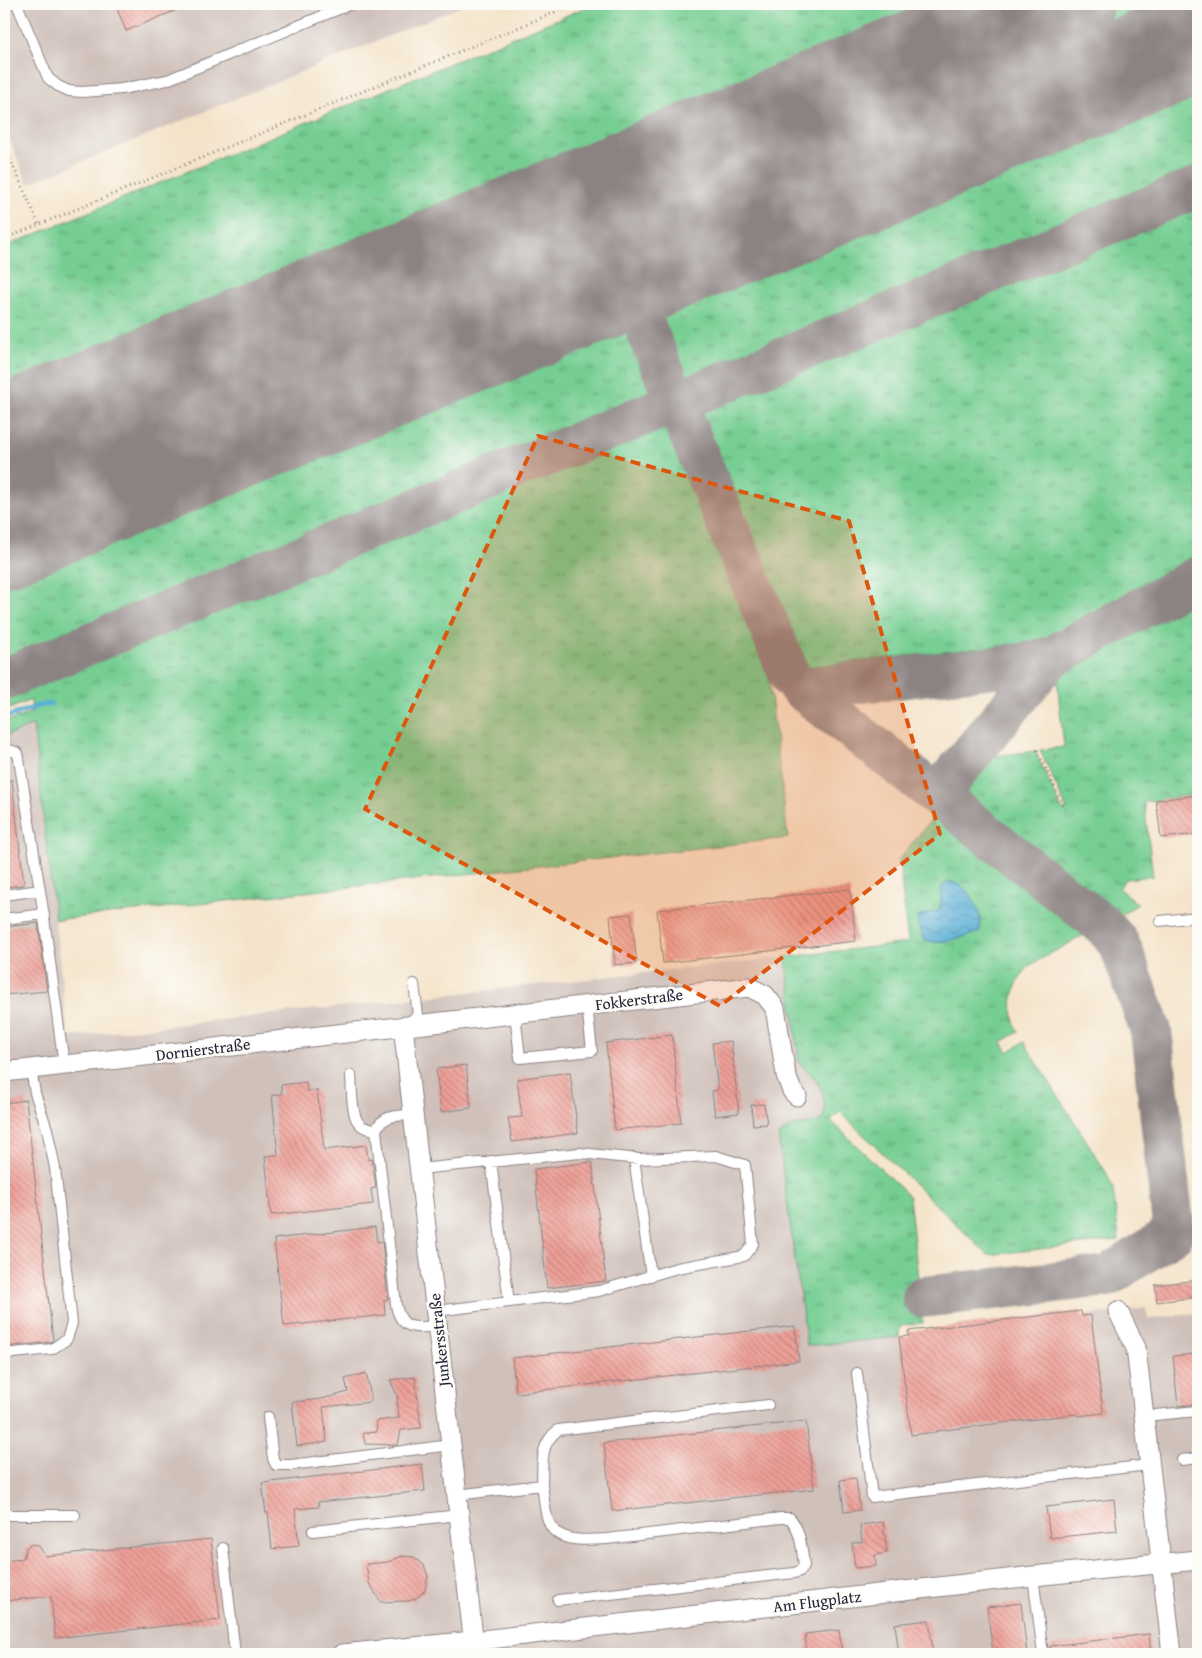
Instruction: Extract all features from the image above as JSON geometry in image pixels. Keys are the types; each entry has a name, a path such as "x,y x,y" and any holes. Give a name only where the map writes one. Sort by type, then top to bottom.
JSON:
{"street":[{"name":"Fokkerstraße","path":"403,1026 749,987 769,998 775,1008 786,1075 792,1090 797,1096"},
{"name":"Dornierstraße","path":"4,1072 403,1026"},
{"name":"Junkersstraße","path":"403,1026 474,1647"},
{"path":"1118,1311 1136,1348 1172,1654"},
{"name":"Am Flugplatz","path":"342,1654 474,1647 1033,1576 1198,1560"}],"lane":[{"path":"17,4 48,78 58,86 69,91 82,92 122,89 167,80 352,4"},
{"path":"4,748 18,753 44,914 64,1065"},
{"path":"4,895 40,890"},
{"path":"4,919 44,914"},
{"path":"1160,921 1198,916"},
{"path":"403,1026 418,1016 414,984"},
{"path":"515,1013 520,1058 592,1051 587,1005"},
{"path":"4,1354 52,1349 67,1339 72,1323 55,1168 47,1129 35,1093 31,1069"},
{"path":"351,1074 355,1116 358,1123 364,1128 376,1130"},
{"path":"413,1114 385,1118 379,1123 376,1130 397,1313 404,1323 409,1326 417,1328 436,1318 509,1302 599,1291 677,1268 744,1256 753,1244 745,1165 716,1156 634,1158 580,1153 420,1169"},
{"path":"634,1158 651,1276"},
{"path":"490,1162 509,1302"},
{"path":"857,1373 872,1497 1149,1465"},
{"path":"558,1600 800,1571 804,1566 802,1551 790,1518 607,1539 582,1540 564,1537 552,1529 548,1520 542,1485 542,1459 544,1445 548,1438 558,1430 768,1405"},
{"path":"1144,1416 1198,1411"},
{"path":"268,1417 273,1459 276,1465 291,1465 451,1445"},
{"path":"1182,1460 1198,1458"},
{"path":"456,1495 542,1485"},
{"path":"4,1514 75,1515"},
{"path":"313,1531 459,1515"},
{"path":"223,1548 235,1654"},
{"path":"1033,1576 1042,1654"}],"path":[{"path":"4,239 575,4"},
{"path":"4,145 39,225"},
{"path":"1037,750 1065,810"}],"highlighted area":[{"path":"538,436 849,521 940,834 720,1006 365,809"}],"shaded area":[{"path":"4,4 467,4 28,184 4,126"},
{"path":"33,725 68,1037 786,957 799,1062 816,1080 825,1104 823,1120 810,1124 791,1126 807,1346 899,1337 911,1435 1077,1414 1077,1416 1102,1413 1091,1315 1146,1308 1148,1319 1198,1313 1198,1654 4,1654 4,737"}],"green space":[{"path":"594,4 1198,4 1198,11 4,503 4,247"},
{"path":"1198,71 1198,174 688,384 652,296"},
{"path":"1198,199 1198,564 1053,643 1052,640 806,667 701,414 706,403"},
{"path":"618,310 655,398 4,666 4,563"},
{"path":"655,424 668,429 768,671 788,838 55,920 33,725 4,737 4,723 32,712 31,700 4,711 4,692"},
{"path":"1198,592 1198,769 1193,770 1195,795 1144,802 1153,876 1125,879 1119,889 1138,904 1116,918 1112,918 959,798 957,789 984,757 1035,751 1062,810 1067,810 1040,750 1064,747 1056,670"},
{"path":"940,809 1093,930 1032,964 1025,971 1013,996 1013,1014 1018,1032 1002,1042 1008,1052 1024,1042 1106,1172 1113,1188 1119,1240 988,1255 840,1112 831,1121 909,1196 923,1323 903,1325 899,1329 899,1337 807,1346 778,1136 791,1126 810,1124 823,1120 825,1104 816,1080 799,1062 786,957 908,943 899,859","holes":["942,886 973,934 937,942 923,938 918,919 921,915 939,910"]}],"water":[{"path":"949,881 959,885 968,892 978,908 981,921 979,932 945,941 925,940 918,925 918,917 939,910 942,886"}],"building":[{"path":"115,4 191,4 126,31"},
{"path":"12,780 24,885 4,887 4,781"},
{"path":"1198,795 1198,834 1161,838 1156,800"},
{"path":"850,889 856,941 663,963 657,910"},
{"path":"631,914 637,963 615,965 610,916"},
{"path":"38,923 47,991 4,995 4,927"},
{"path":"672,1035 681,1123 615,1130 606,1043"},
{"path":"731,1041 739,1113 715,1116 712,1091 718,1090 712,1043"},
{"path":"466,1065 471,1108 441,1112 436,1069"},
{"path":"570,1072 578,1133 512,1142 508,1118 522,1117 517,1079"},
{"path":"306,1082 307,1091 317,1090 324,1150 366,1145 368,1160 372,1159 376,1188 371,1189 373,1204 271,1215 265,1156 278,1155 272,1095 282,1094 281,1085"},
{"path":"26,1100 53,1340 51,1342 4,1347 4,1103"},
{"path":"764,1104 767,1124 753,1125 751,1105"},
{"path":"592,1162 606,1281 547,1288 534,1169"},
{"path":"375,1227 377,1242 382,1242 388,1299 384,1300 385,1315 284,1326 274,1239"},
{"path":"1198,1280 1198,1297 1157,1302 1155,1285"},
{"path":"1081,1311 1082,1316 1091,1315 1103,1413 1077,1416 1077,1414 911,1435 899,1337 909,1336 908,1331"},
{"path":"795,1326 799,1361 516,1393 512,1358"},
{"path":"1198,1355 1198,1404 1178,1406 1173,1356"},
{"path":"366,1373 371,1402 323,1407 327,1442 297,1446 292,1402 322,1399 348,1392 345,1379"},
{"path":"415,1377 421,1428 401,1430 398,1445 365,1444 363,1433 377,1432 376,1421 399,1418 397,1395 390,1380"},
{"path":"806,1421 814,1489 612,1511 604,1443"},
{"path":"422,1464 425,1491 318,1502 319,1507 295,1509 299,1546 272,1549 268,1512 266,1513 262,1483"},
{"path":"856,1478 860,1510 844,1512 840,1480"},
{"path":"1114,1499 1117,1531 1050,1538 1046,1507"},
{"path":"883,1522 887,1553 875,1555 876,1566 855,1568 852,1543 862,1542 860,1525"},
{"path":"211,1539 220,1620 55,1638 51,1596 4,1601 4,1561 23,1559 26,1548 32,1544 39,1546 45,1556"},
{"path":"402,1556 414,1557 424,1565 428,1576 425,1590 415,1599 408,1601 381,1602 369,1583 366,1564 388,1562"},
{"path":"1021,1603 1027,1654 993,1654 987,1607"},
{"path":"929,1620 933,1654 899,1654 895,1624"},
{"path":"839,1630 842,1654 807,1654 805,1634"},
{"path":"1149,1634 1151,1654 1051,1654 1050,1646"}],"waterway":[{"path":"4,718 38,706 51,704"}],"taxiway":[{"path":"4,679 1198,187"},
{"path":"591,197 792,680 801,689 1103,925 1117,941 1122,951 1151,1031 1174,1233 1108,1276 923,1297"},
{"path":"801,689 1023,664 1054,656 1198,577"},
{"path":"938,794 1054,656"}],"runway":[{"path":"4,440 1060,4"},
{"path":"4,533 1198,41"}]}
